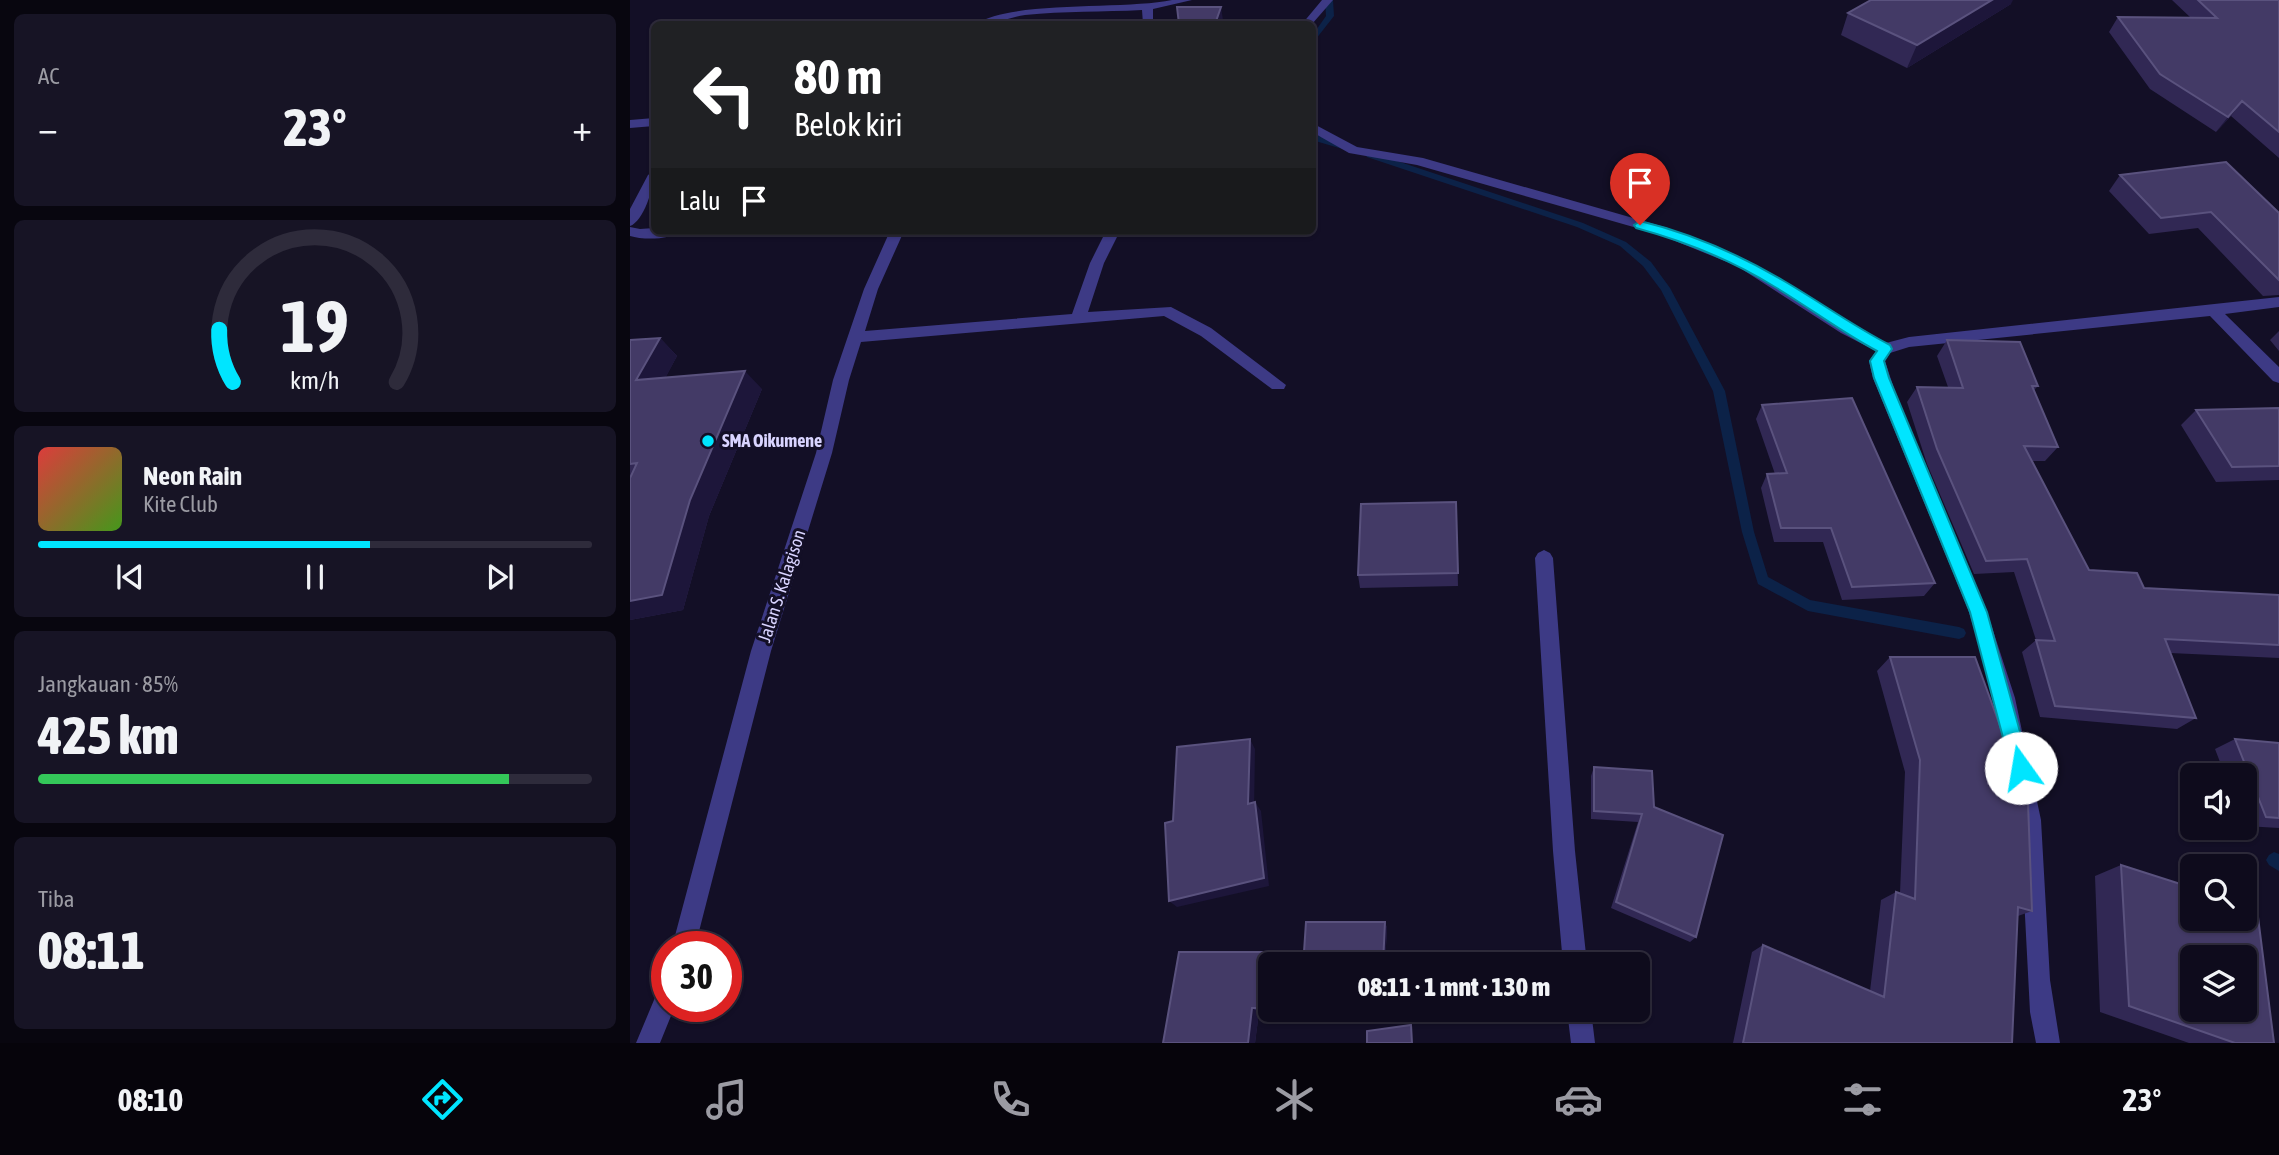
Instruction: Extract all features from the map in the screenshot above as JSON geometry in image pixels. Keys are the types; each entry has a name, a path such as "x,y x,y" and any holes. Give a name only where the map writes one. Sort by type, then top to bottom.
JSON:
{"street":[{"path":"989,21 1007,13 1056,5 1147,4 1187,0"},
{"path":"1310,21 1328,0"},
{"path":"1147,4 1148,21"},
{"path":"630,124 651,122"},
{"path":"1316,129 1353,149 1418,161 1663,231 1742,263 1846,329 1885,349"},
{"path":"630,222 651,181"},
{"path":"630,231 651,233"},
{"name":"Jalan S. Kalagison","path":"687,931 761,651 824,453 841,380 872,289 895,235"},
{"path":"1078,319 1097,263 1111,235"},
{"path":"2048,1043 2042,1017 2034,864 2026,793 2009,719 1978,612 1881,378 1877,361 1885,349 1909,342 2279,302"},
{"path":"2213,310 2279,377"},
{"path":"857,337 1166,311 1206,332 1278,385"},
{"path":"1544,558 1563,837 1574,952"},
{"path":"648,1043 656,1022"},
{"path":"1580,1022 1583,1043"}],"building":[{"path":"1871,0 1992,0 1917,45 1848,13"},
{"path":"2198,0 2279,0 2279,132 2242,101 2228,117 2160,74 2118,17 2217,18"},
{"path":"1177,7 1221,7 1216,21 1179,21"},
{"path":"2226,162 2279,213 2279,280 2211,212 2161,218 2120,175"},
{"path":"660,338 636,380 745,371 690,500 662,595 630,601 630,478 637,463 630,464 630,340"},
{"path":"1947,340 2020,342 2038,386 2032,386 2058,447 2024,446 2089,570 2137,573 2144,588 2279,595 2279,645 2165,639 2196,718 2055,706 2036,640 2055,641 2027,559 1986,561 1937,449 1917,387 1963,388"},
{"path":"1852,398 1935,583 1852,587 1831,528 1781,528 1767,474 1787,473 1762,405"},
{"path":"2279,408 2279,466 2232,467 2196,410"},
{"path":"1456,502 1458,573 1358,575 1361,504"},
{"path":"1890,657 1975,657 2028,803 2032,911 2018,907 2012,1043 1743,1043 1763,945 1884,997 1896,892 1915,899 1920,760"},
{"path":"1250,739 1248,804 1255,802 1264,878 1169,901 1165,823 1173,821 1177,747"},
{"path":"2235,739 2279,743 2279,818 2266,817 2257,794 2257,763 2245,763"},
{"path":"1594,767 1652,771 1654,807 1723,835 1696,937 1616,902 1642,814 1594,811"},
{"path":"2121,865 2180,884 2180,931 2257,931 2257,909 2274,1043 2235,1043 2129,1006"},
{"path":"1306,922 1385,922 1384,952 1304,952"},
{"path":"1179,952 1258,952 1258,1008 1252,1008 1248,1043 1163,1043"},
{"path":"1411,1025 1412,1043 1367,1043 1367,1031"}],"waterway":[{"path":"1316,36 1330,16 1329,0"},
{"path":"1316,138 1346,147"},
{"path":"1370,155 1580,225 1623,244 1647,264 1665,288 1719,391 1748,532 1763,580 1808,605 1959,633"},
{"path":"2274,860 2279,863"}],"place":[{"name":"SMA Oikumene","path":"708,441"}],"route":[{"path":"1640,225 1663,231 1742,263 1846,329 1885,349 1877,361 1881,378 1978,612 2021,768"}]}
